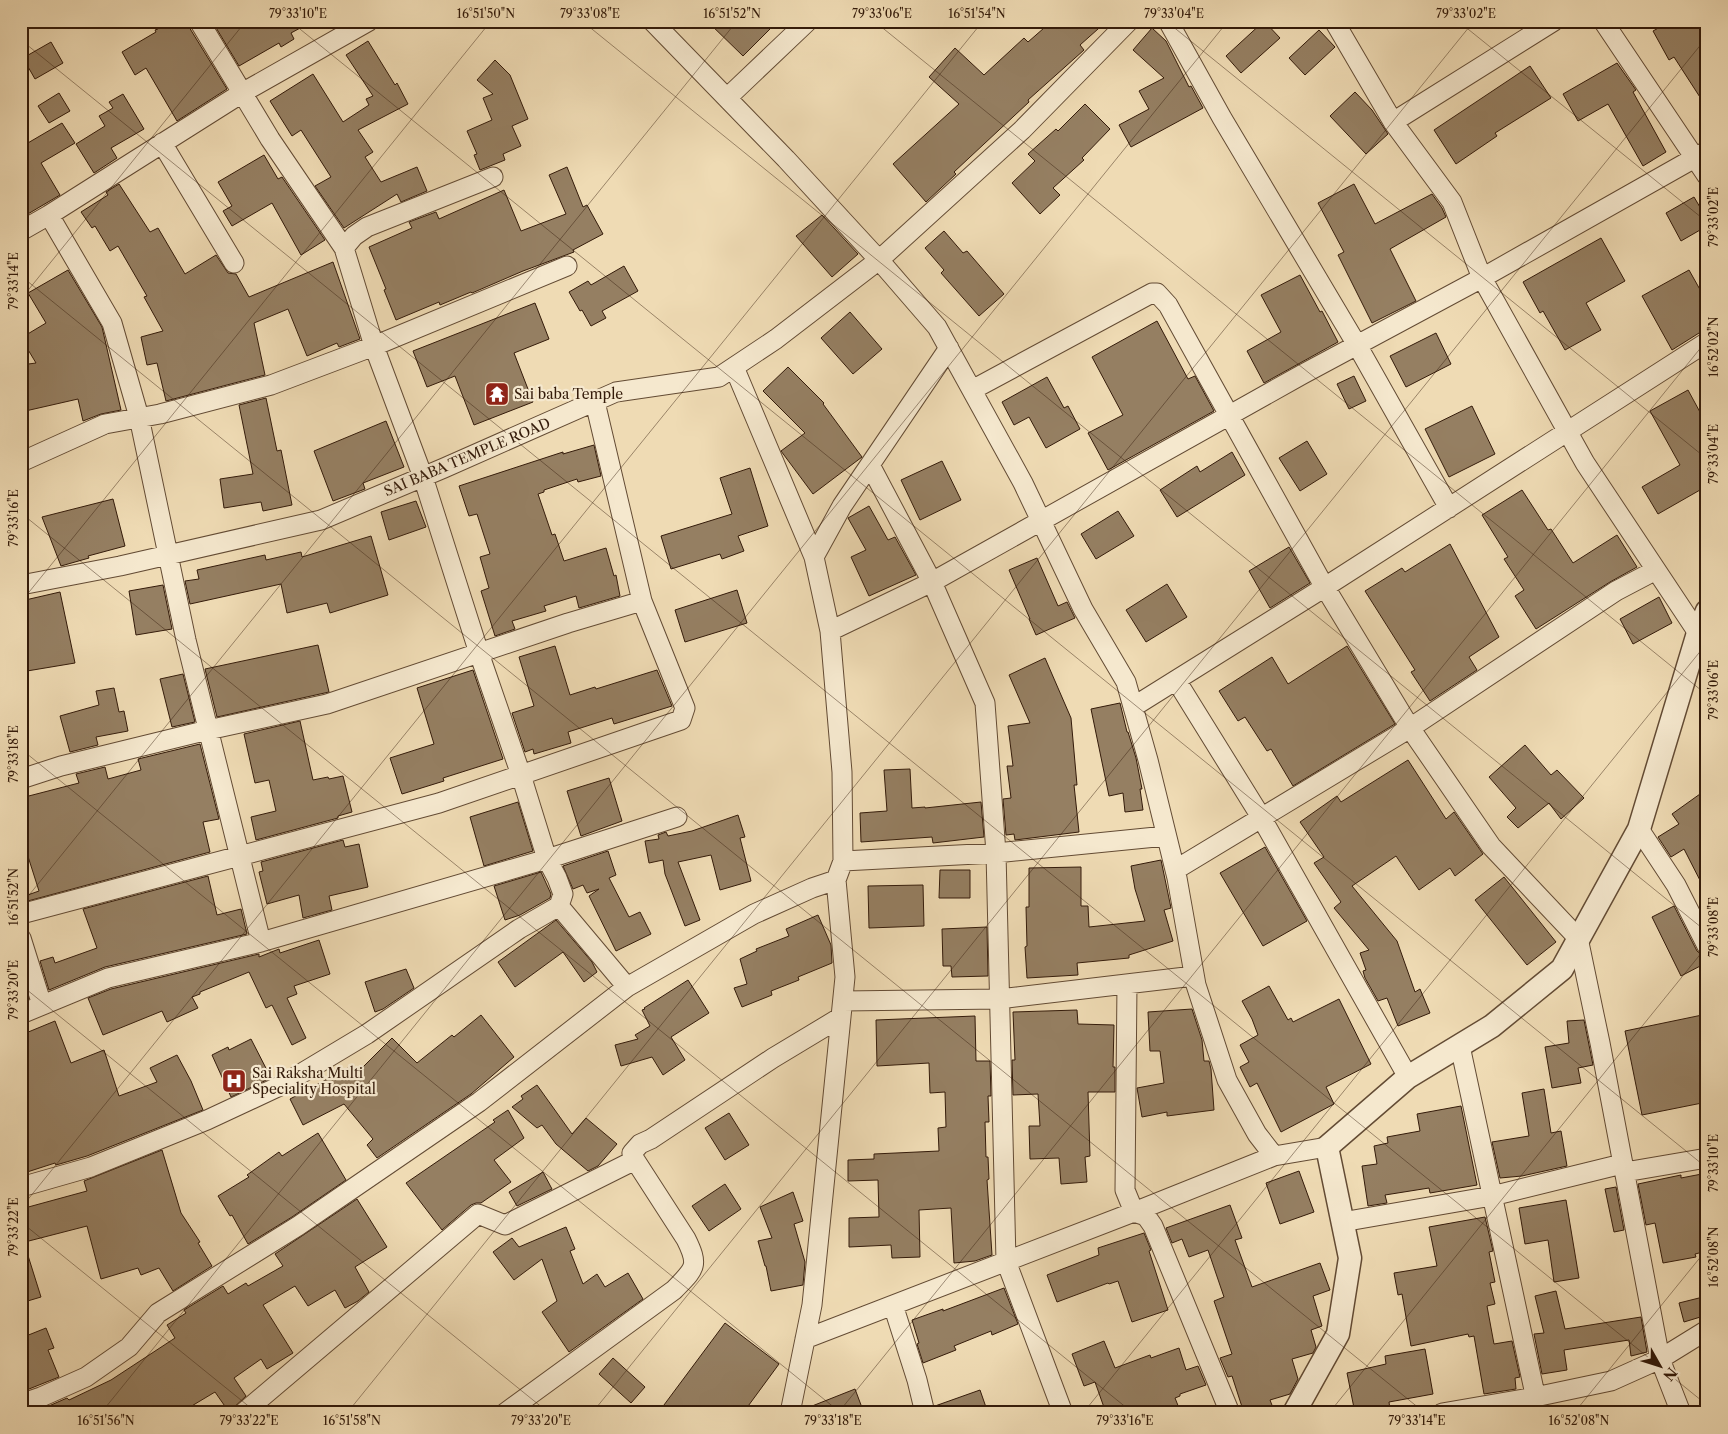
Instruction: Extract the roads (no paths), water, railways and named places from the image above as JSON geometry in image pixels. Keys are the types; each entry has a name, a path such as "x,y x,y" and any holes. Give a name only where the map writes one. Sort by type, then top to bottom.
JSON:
{"street":[{"path":"21,1187 91,1167 207,1120 282,1085 367,1034 519,929 559,906 563,894 547,859 521,774 479,653 423,477 374,346 344,248 270,139 199,21"},
{"path":"21,231 242,93 369,21"},
{"path":"652,21 879,260 938,327 1023,483 1083,609 1126,682 1148,760 1175,870 1196,985 1227,1080 1257,1134 1274,1156"},
{"path":"727,98 808,21"},
{"name":"SAI BABA TEMPLE ROAD","path":"21,585 120,566 321,520 616,392 719,377 776,339 879,260 1022,130 1129,21"},
{"path":"1168,21 1222,118 1357,345 1449,508"},
{"path":"1334,21 1393,122 1452,202 1482,278 1585,463 1698,633"},
{"path":"1393,122 1554,21"},
{"path":"1611,24 1700,154 1707,176"},
{"path":"162,143 234,263"},
{"path":"830,631 932,582 1228,416 1482,278 1700,154"},
{"path":"344,248 354,236 367,227 493,177"},
{"path":"49,215 112,323 139,417 186,640 261,942"},
{"path":"21,462 105,424 160,414 270,385 374,346 567,266"},
{"path":"972,390 1138,299 1152,293 1157,293 1168,305 1325,588 1410,728 1491,846 1578,938 1600,1043 1660,1359 1681,1413"},
{"path":"1133,707 1325,588 1707,342"},
{"path":"814,557 842,506 949,348"},
{"path":"734,367 814,557 830,631 842,772 843,861 836,880 845,977 812,1305 790,1413"},
{"path":"21,914 439,803 681,720 685,708 642,600 595,402"},
{"path":"870,465 932,582 985,702 996,853 1006,1261 1063,1413"},
{"path":"1175,870 1410,728 1616,591 1656,570"},
{"path":"21,779 61,766 208,730 327,704 642,600"},
{"path":"805,1339 1274,1156 1327,1147 1388,1092 1408,1077 1492,1026 1562,969 1639,828 1698,633 1707,611"},
{"path":"1176,680 1262,818 1408,1077"},
{"path":"21,1014 108,978 261,942 547,859 677,817"},
{"path":"1639,828 1676,885 1707,946"},
{"path":"843,861 996,853 1166,836"},
{"path":"21,1404 86,1377 128,1346 158,1313 298,1226 479,1102 627,987 754,914 812,888 836,880"},
{"path":"559,906 627,987"},
{"path":"21,938 42,1005"},
{"path":"505,1413 674,1290 689,1274 695,1262 686,1239 632,1153 640,1144 651,1139 774,1058 842,1009 999,999 1194,976"},
{"path":"1127,984 1125,1190 1134,1212 1146,1216 1153,1226 1230,1413"},
{"path":"1460,1046 1537,1405"},
{"path":"1294,1413 1338,1334 1350,1258 1327,1147"},
{"path":"1622,1164 1625,1172 1707,1158"},
{"path":"243,1413 478,1214 504,1225 635,1160"},
{"path":"1342,1222 1492,1196 1622,1164"},
{"path":"893,1305 918,1380 924,1413"},
{"path":"1442,1413 1537,1405 1611,1381 1660,1359 1707,1330"}],"place":[{"name":"Sai baba Temple","path":"497,394"},
{"name":"Sai Raksha Multi Speciality Hospital","path":"234,1081"}]}
